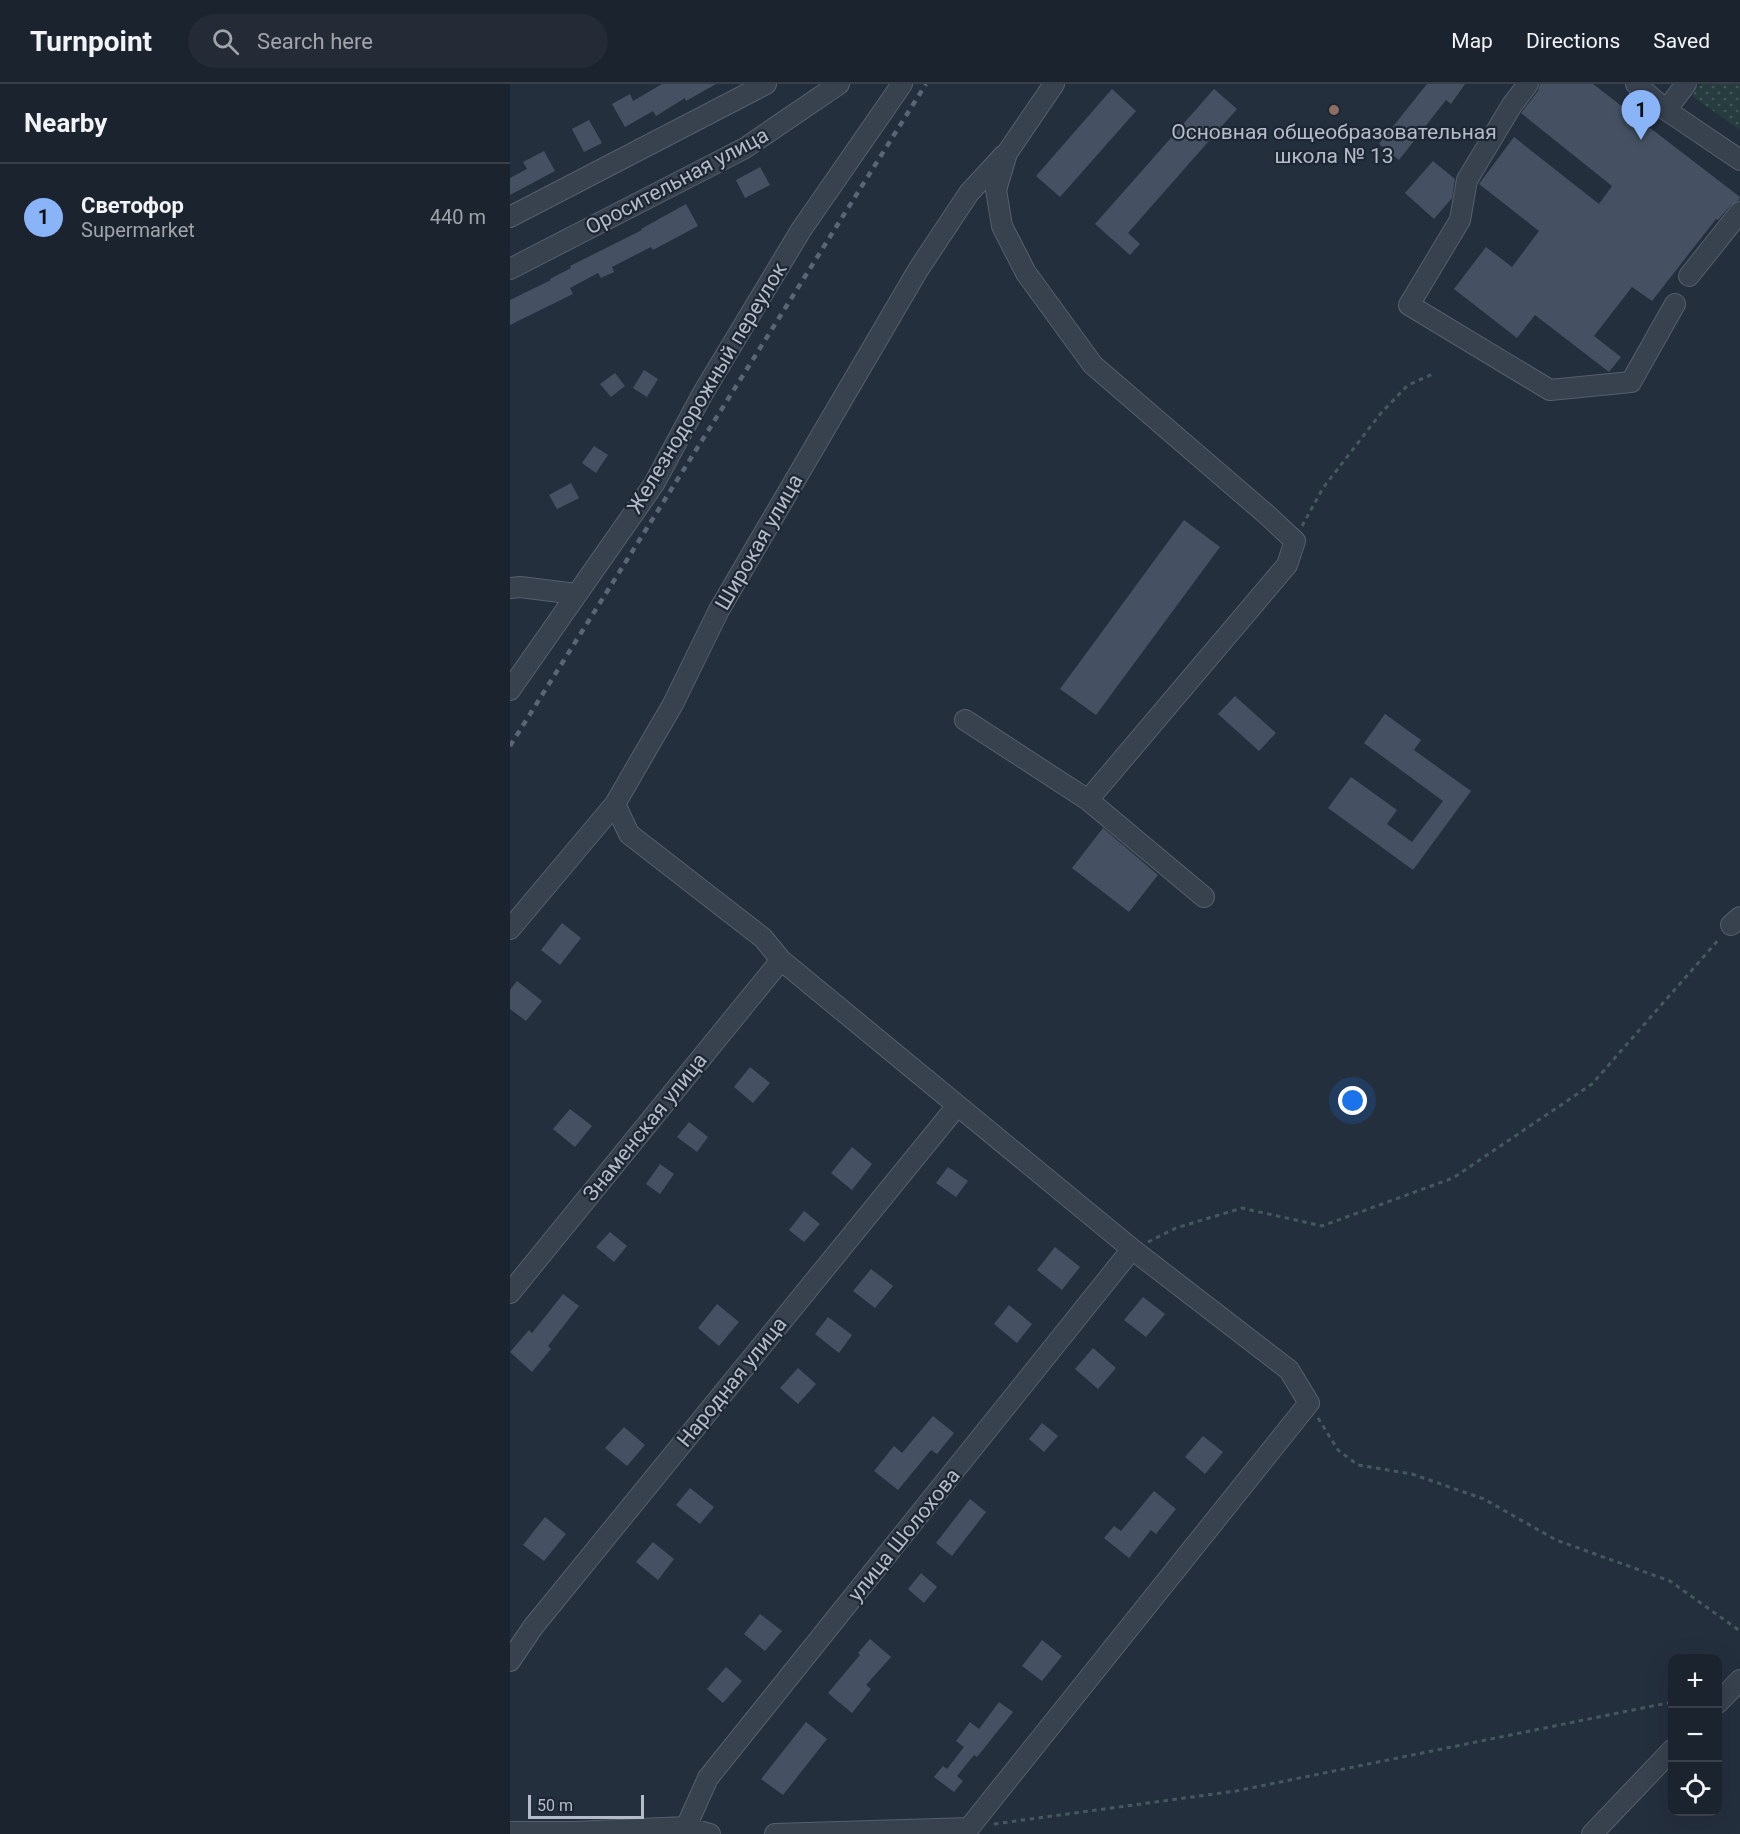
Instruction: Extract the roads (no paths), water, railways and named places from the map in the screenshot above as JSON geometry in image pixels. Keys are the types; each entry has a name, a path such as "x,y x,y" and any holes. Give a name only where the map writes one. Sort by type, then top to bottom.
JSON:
{"street":[{"name":"Оросительная улица","path":"510,217 766,84"},
{"name":"Оросительная улица","path":"510,269 746,148 839,84"},
{"name":"Железнодорожный переулок","path":"510,690 654,484 703,393 801,230 902,84"},
{"path":"1054,84 1007,153 996,190 1002,226 1026,273 1093,365 1266,514 1294,541 1287,565 1088,800"},
{"path":"1528,84 1512,105 1467,180 1460,220 1409,305 1550,390 1631,382 1675,304"},
{"path":"1636,84 1666,110 1740,160"},
{"path":"1666,110 1686,84"},
{"name":"Широкая улица","path":"510,929 615,804 674,704 719,610 918,270 969,193 1007,153"},
{"path":"1689,276 1740,212"},
{"path":"510,588 520,587 576,594"},
{"path":"965,720 1088,800 1204,897"},
{"path":"615,804 629,834 763,938 781,960 1132,1249 1289,1370 1309,1403 969,1828 775,1834"},
{"name":"Знаменская улица","path":"510,1293 781,960"},
{"name":"Народная улица","path":"510,1661 533,1628 957,1106"},
{"name":"улица Шолохова","path":"686,1827 708,1778 1132,1249"},
{"path":"1722,1699 1740,1680"},
{"path":"1592,1834 1668,1754"},
{"path":"510,1832 686,1827 710,1834"}],"railway":[{"path":"510,746 926,84"}],"place":[{"name":"Основная общеобразовательная школа № 13","path":"1334,110"},
{"name":"Светофор","path":"1641,140"}]}
